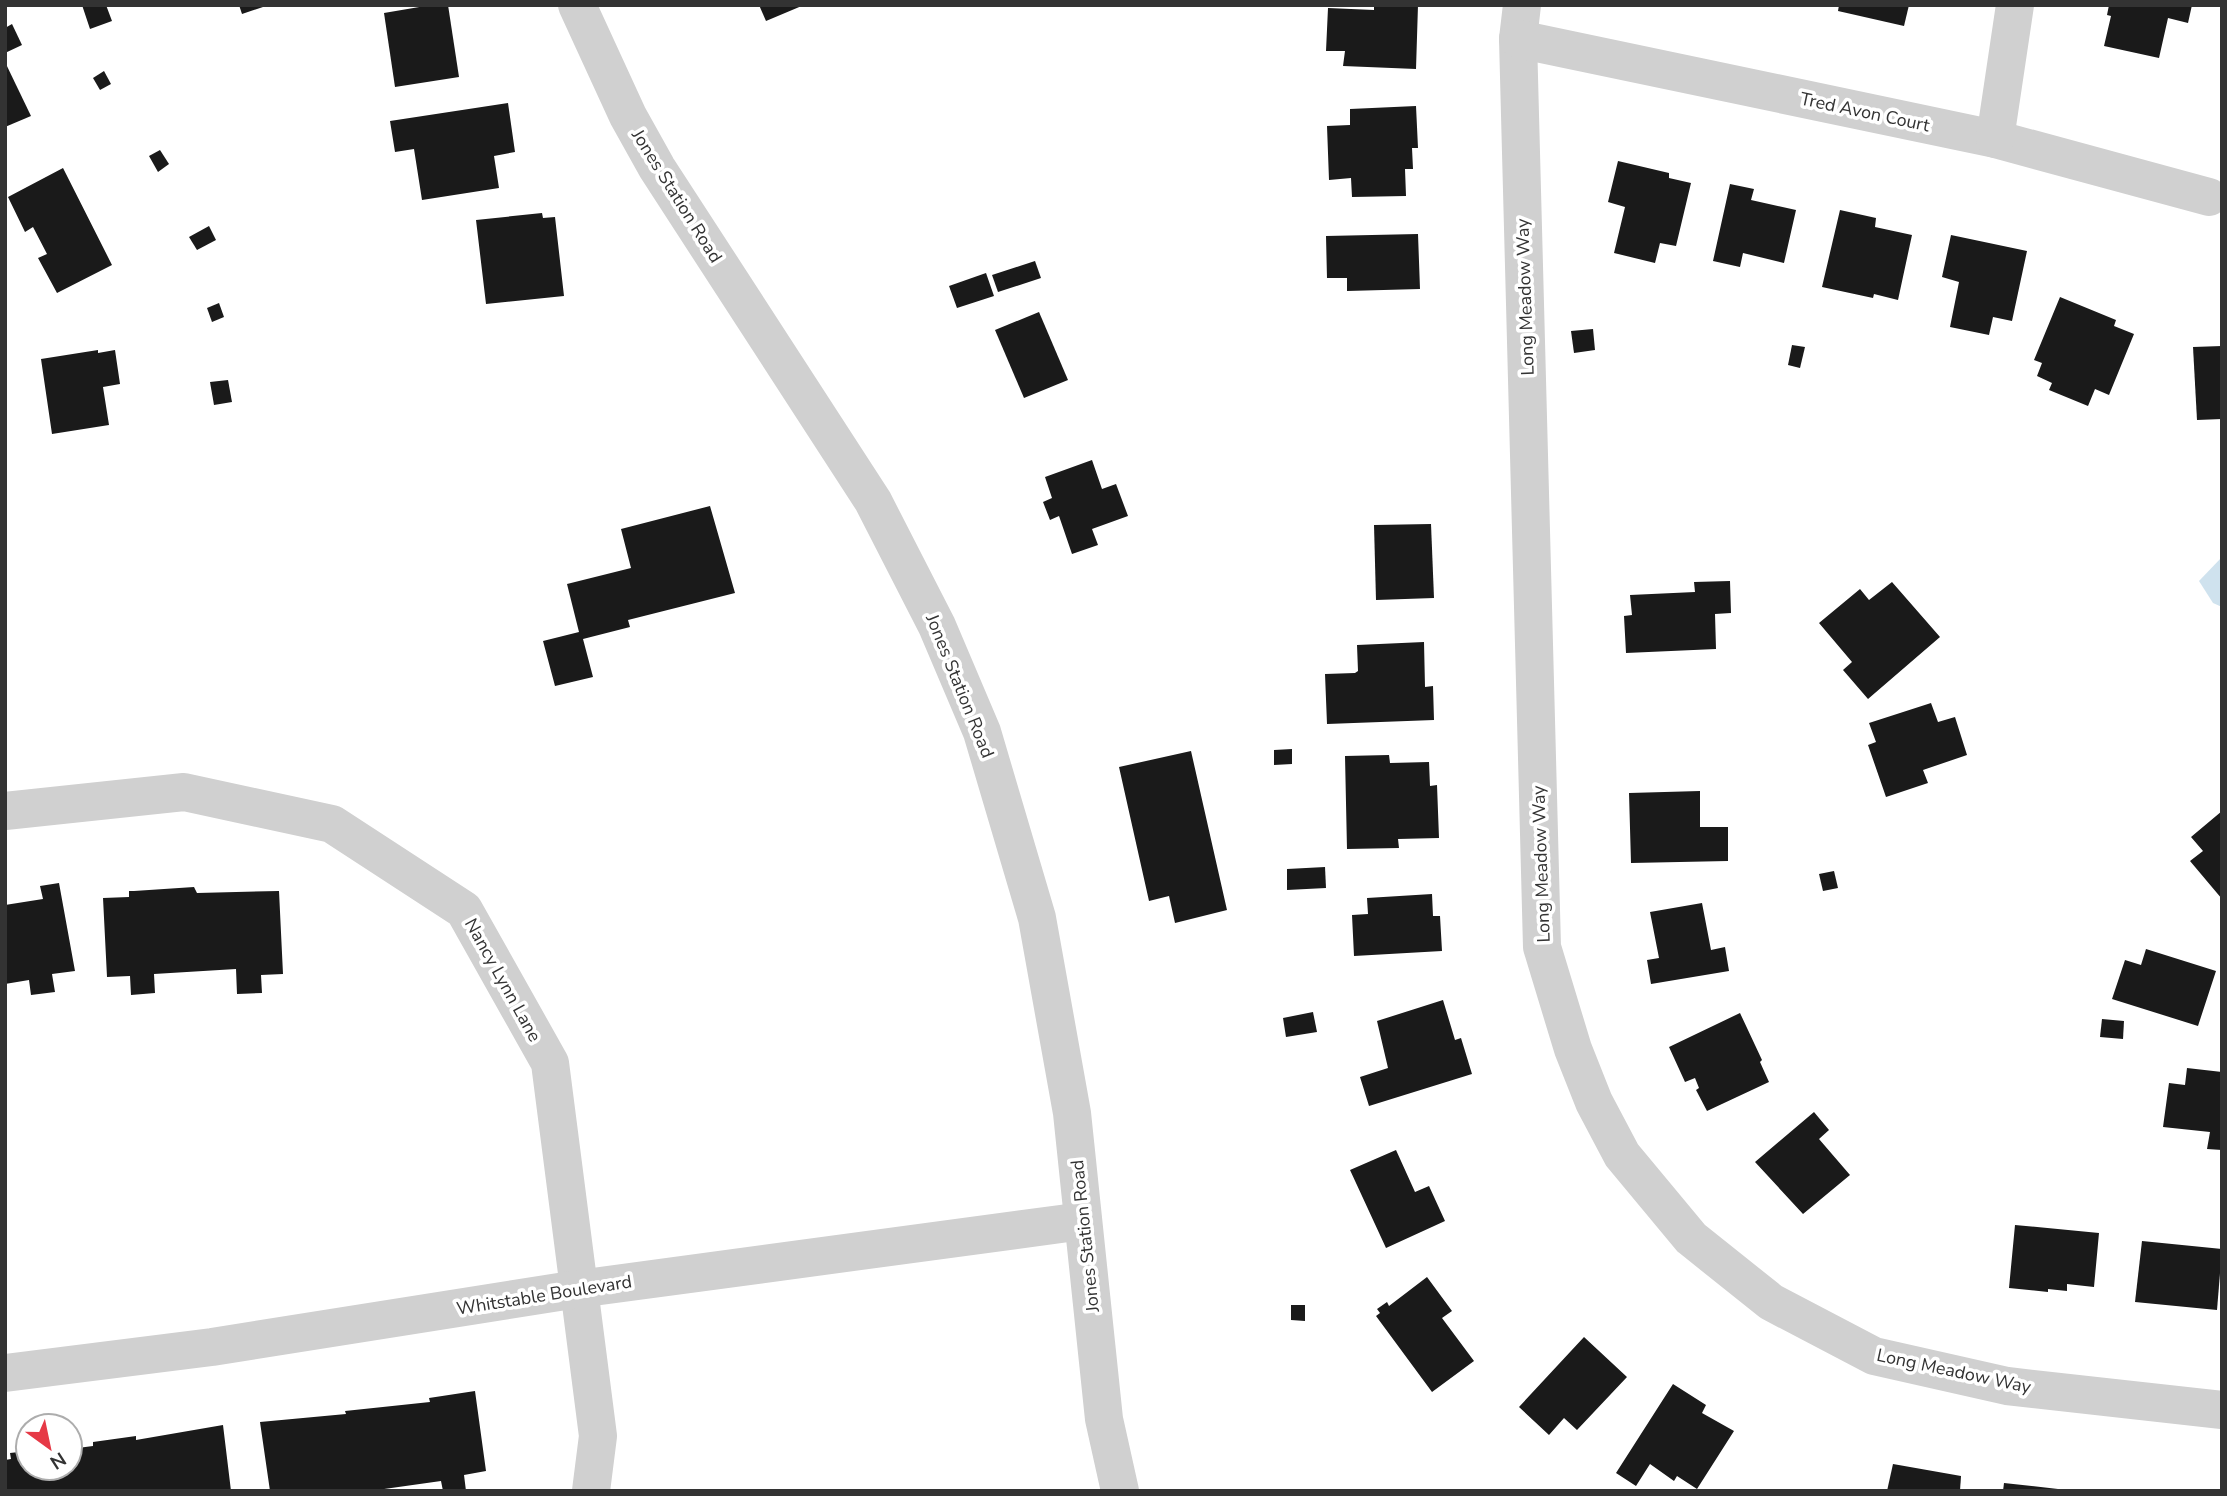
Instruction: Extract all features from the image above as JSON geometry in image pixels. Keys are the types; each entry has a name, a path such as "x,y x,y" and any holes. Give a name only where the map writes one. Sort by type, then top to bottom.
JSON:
{"street":[{"name":"Jones Station Road","path":"577,5 628,116 657,168 873,501 937,626 982,732 1037,918 1072,1112 1104,1419 1120,1491"},
{"path":"1995,139 2015,5"},
{"name":"Tred Avon Court","path":"1520,22 1995,139 2209,197"},
{"name":"Long Meadow Way","path":"1520,22 1542,947 1573,1049 1594,1102 1622,1155 1691,1238 1772,1302 1874,1356 2007,1386 2222,1410"},
{"name":"Nancy Lynn Lane","path":"6,803 184,792 332,824 464,910 550,1063 598,1436 591,1491"},
{"name":"Whitstable Boulevard","path":"5,1373 212,1347 578,1289 1083,1221"}],"water":[{"path":"2222,557 2222,607 2213,603 2199,581"}],"building":[{"path":"82,5 106,5 112,21 90,29"},
{"path":"239,5 266,5 266,6 242,14"},
{"path":"431,5 448,5 459,77 395,87 384,13"},
{"path":"759,5 804,5 766,21"},
{"path":"1374,5 1418,5 1416,69 1343,66 1345,51 1326,51 1328,8 1374,10"},
{"path":"1839,5 1909,5 1904,26 1838,11"},
{"path":"2109,5 2192,5 2188,23 2168,18 2159,58 2104,46 2111,16 2107,15"},
{"path":"12,24 22,45 5,53 5,28"},
{"path":"5,62 31,116 5,127"},
{"path":"104,71 111,84 100,90 93,78"},
{"path":"508,103 515,152 494,156 499,188 422,200 414,149 395,152 390,121"},
{"path":"1416,106 1418,148 1412,148 1413,169 1405,169 1406,196 1352,197 1351,178 1329,180 1327,126 1350,125 1350,109"},
{"path":"160,150 169,164 158,172 149,156"},
{"path":"1618,161 1669,173 1669,178 1691,183 1676,246 1660,243 1655,263 1614,253 1625,207 1608,202"},
{"path":"63,168 112,265 57,293 38,258 47,254 33,227 25,232 8,197"},
{"path":"1730,184 1754,189 1751,200 1796,210 1784,263 1743,253 1740,267 1713,261"},
{"path":"1840,210 1876,218 1875,227 1912,235 1898,300 1874,294 1873,298 1822,287"},
{"path":"542,213 543,218 555,217 564,296 486,304 476,220"},
{"path":"209,226 216,240 197,250 189,237"},
{"path":"1418,234 1420,289 1347,291 1347,278 1327,278 1326,236"},
{"path":"1951,235 2027,251 2012,321 1993,317 1989,335 1950,327 1959,282 1942,277"},
{"path":"1035,261 1041,278 998,292 992,275"},
{"path":"986,273 994,296 957,308 949,286"},
{"path":"2060,297 2116,320 2114,326 2134,334 2109,395 2095,389 2088,406 2049,390 2052,383 2037,376 2042,363 2034,360"},
{"path":"219,303 224,317 212,322 207,308"},
{"path":"1039,312 1068,380 1024,398 995,330"},
{"path":"1593,329 1595,350 1574,353 1571,331"},
{"path":"1792,345 1805,347 1800,368 1788,365"},
{"path":"2222,346 2222,419 2197,420 2193,347"},
{"path":"98,350 98,353 115,350 120,384 103,387 109,425 52,434 41,359"},
{"path":"228,380 232,402 214,405 210,382"},
{"path":"1092,460 1102,489 1116,484 1128,516 1092,529 1098,545 1072,554 1059,516 1050,520 1043,502 1052,498 1045,477"},
{"path":"710,506 735,593 628,620 630,627 583,639 593,677 555,686 543,641 579,632 567,584 631,568 621,529"},
{"path":"1431,524 1434,598 1376,600 1374,525"},
{"path":"1730,581 1731,613 1715,614 1716,649 1626,653 1624,616 1632,615 1630,595 1695,592 1694,582"},
{"path":"1892,582 1940,637 1868,699 1843,670 1852,662 1819,623 1860,589 1869,600"},
{"path":"1424,642 1425,687 1433,686 1434,720 1327,724 1325,674 1358,671 1357,645"},
{"path":"1931,703 1938,722 1955,717 1967,755 1923,770 1928,783 1886,797 1868,745 1876,742 1869,723"},
{"path":"1292,749 1292,764 1274,765 1274,750"},
{"path":"1191,751 1227,910 1175,923 1169,896 1149,901 1119,767"},
{"path":"1389,755 1390,763 1429,762 1430,786 1437,785 1439,838 1398,839 1399,848 1347,849 1345,756"},
{"path":"1700,791 1700,827 1728,827 1728,861 1631,863 1629,793"},
{"path":"2222,811 2222,899 2190,861 2203,851 2191,837"},
{"path":"1325,867 1326,888 1287,890 1287,869"},
{"path":"1834,871 1838,888 1823,891 1819,874"},
{"path":"59,883 75,971 52,974 55,992 31,995 29,980 5,984 5,905 43,899 40,886"},
{"path":"194,887 197,893 279,891 283,974 261,975 262,993 237,994 236,969 154,974 155,993 131,995 130,976 107,977 103,898 129,897 129,891"},
{"path":"1432,894 1433,916 1440,916 1442,951 1354,956 1352,915 1368,914 1367,898"},
{"path":"1702,903 1711,950 1725,947 1729,971 1651,984 1647,960 1659,958 1650,912"},
{"path":"2146,949 2216,971 2198,1026 2112,999 2125,960 2141,965"},
{"path":"1443,1000 1455,1040 1461,1038 1472,1074 1369,1106 1360,1077 1388,1068 1377,1021"},
{"path":"1313,1012 1317,1032 1286,1037 1283,1018"},
{"path":"1740,1013 1769,1082 1707,1111 1696,1090 1699,1088 1695,1078 1685,1082 1669,1047"},
{"path":"2102,1019 2124,1021 2123,1039 2100,1037"},
{"path":"2187,1068 2222,1072 2222,1150 2207,1149 2210,1132 2163,1127 2169,1083 2185,1085"},
{"path":"1814,1112 1829,1130 1819,1139 1850,1175 1803,1214 1755,1162"},
{"path":"1396,1150 1415,1192 1429,1186 1445,1221 1386,1248 1350,1170"},
{"path":"2015,1225 2099,1233 2094,1287 2067,1284 2067,1291 2048,1289 2048,1292 2009,1288"},
{"path":"2142,1241 2222,1249 2217,1310 2135,1302"},
{"path":"1427,1277 1452,1311 1442,1318 1474,1361 1432,1392 1376,1316 1380,1313 1377,1309 1387,1302 1389,1306"},
{"path":"1291,1305 1305,1305 1305,1321 1291,1320"},
{"path":"1584,1337 1627,1377 1577,1430 1564,1418 1549,1435 1519,1407"},
{"path":"1673,1384 1706,1405 1702,1413 1734,1431 1697,1489 1677,1476 1674,1481 1650,1464 1636,1486 1616,1473"},
{"path":"475,1391 486,1471 464,1475 466,1491 443,1491 441,1481 370,1491 270,1491 260,1422 346,1414 345,1411 430,1402 429,1398"},
{"path":"223,1425 231,1491 5,1491 5,1460 11,1459 10,1453 14,1453 14,1482 84,1482 84,1447 93,1446 93,1442 136,1436 136,1440"},
{"path":"1893,1464 1961,1476 1960,1491 1887,1491"},
{"path":"2004,1483 2058,1489 2058,1491 2003,1491"}]}
